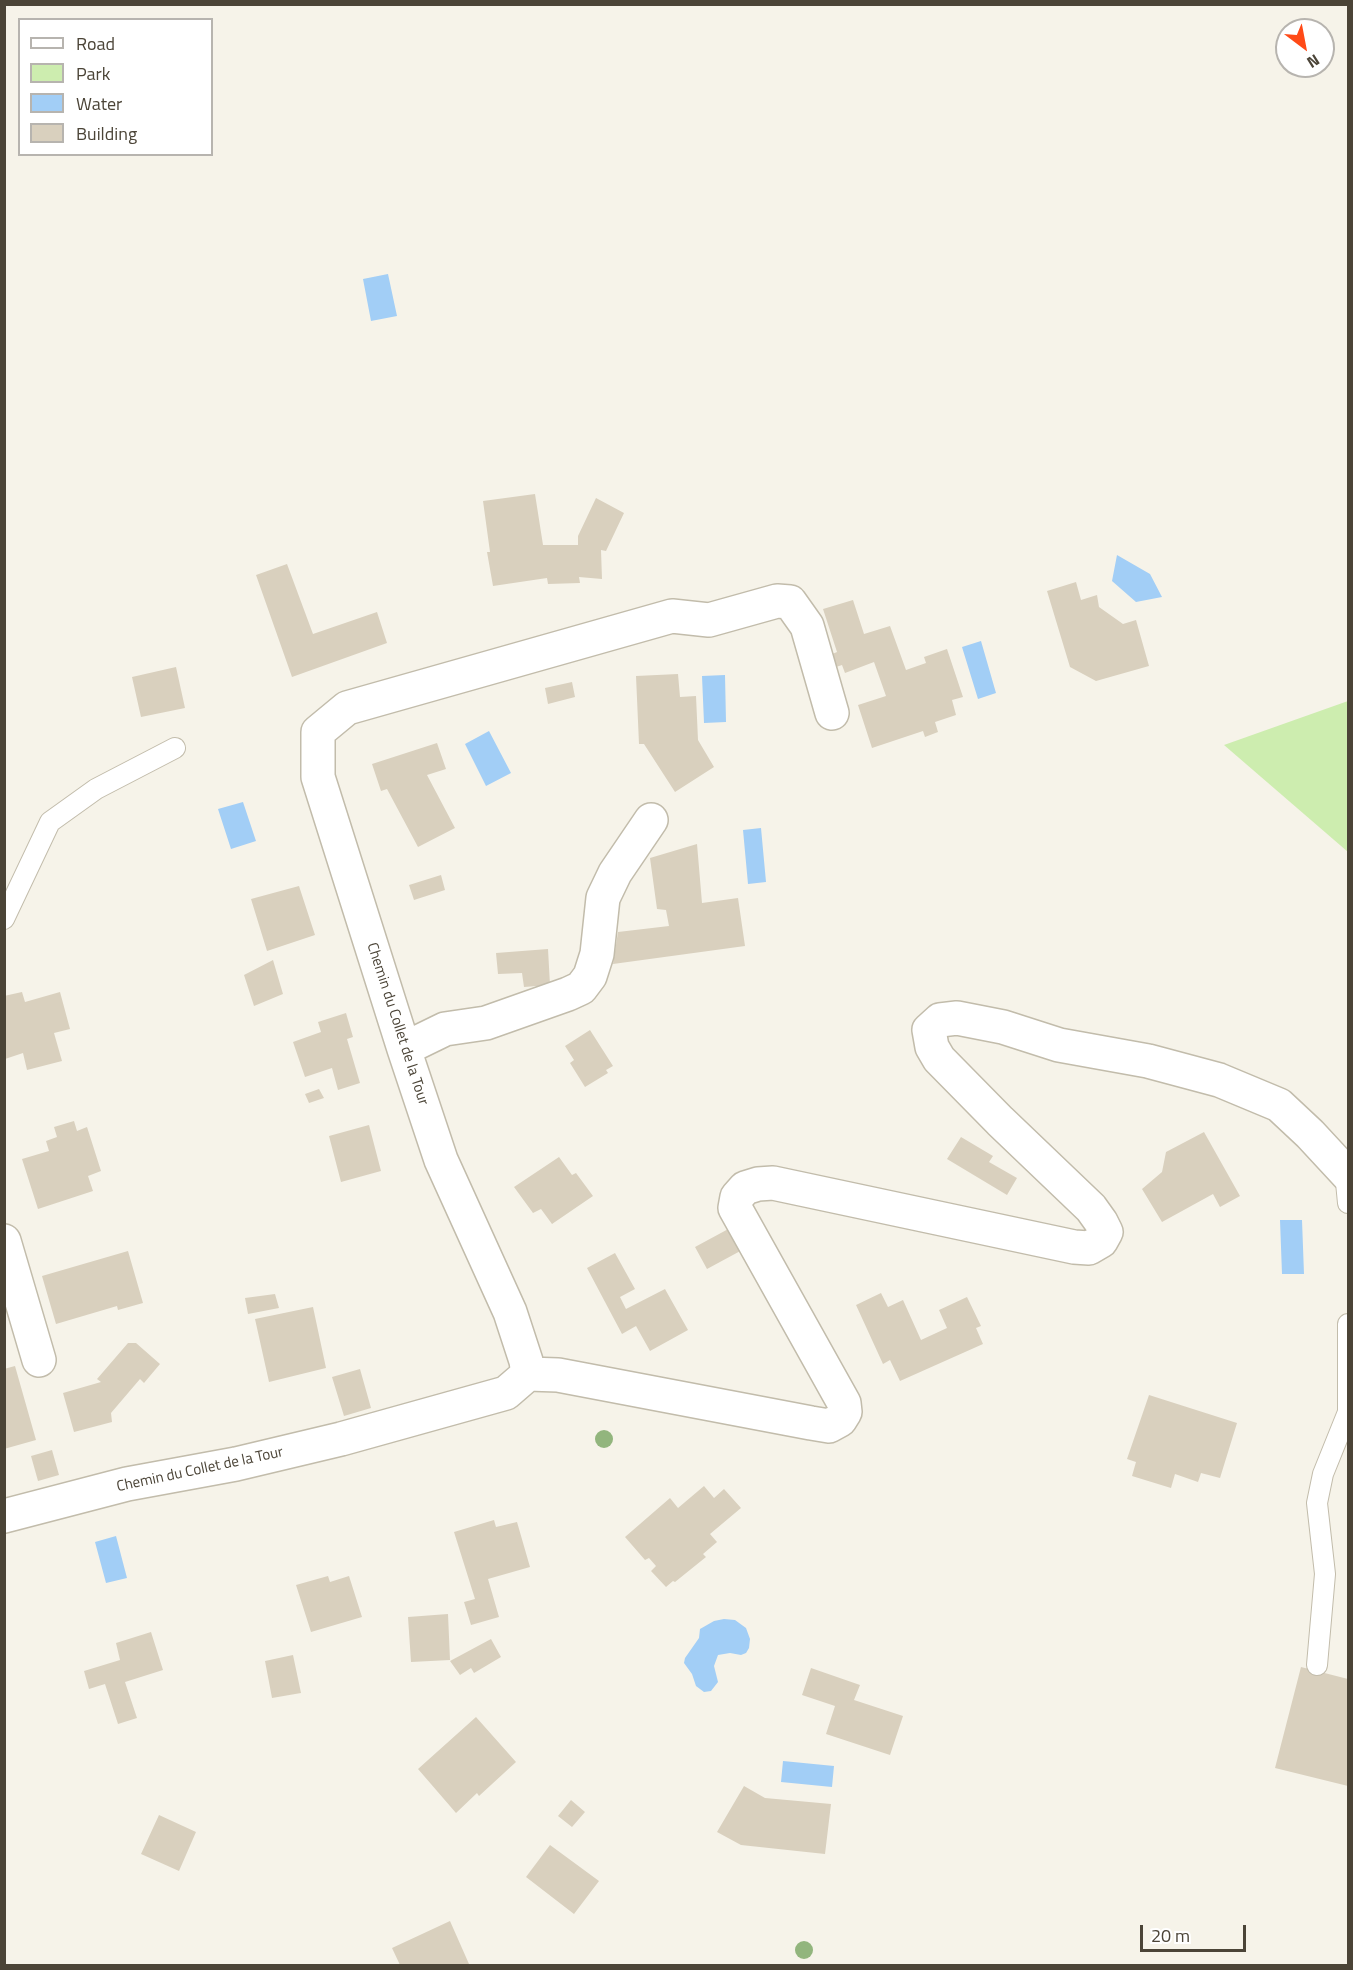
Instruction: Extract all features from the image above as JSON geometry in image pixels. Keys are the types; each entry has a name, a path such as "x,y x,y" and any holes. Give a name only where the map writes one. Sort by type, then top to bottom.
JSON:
{"street":[{"name":"Chemin du Collet de la Tour","path":"4,1516 127,1484 236,1464 341,1439 506,1393 528,1374 510,1312 441,1160 404,1049 318,777 318,732 347,708 672,616 709,620 777,601 790,602 807,626 831,713"},
{"path":"404,1049 445,1029 486,1023 581,988 590,976 597,954 603,898 615,873 651,820"},
{"path":"528,1374 558,1375 830,1426 840,1420 845,1412 844,1403 735,1208 737,1197 745,1188 758,1184 773,1183 1074,1246 1089,1248 1101,1241 1106,1232 1090,1208 939,1059 932,1047 929,1030 940,1020 957,1018 1003,1027 1059,1045 1148,1061 1219,1080 1279,1106 1348,1183"},
{"path":"4,1241 39,1360"}],"lane":[{"path":"4,919 50,822 96,789 175,748"},
{"path":"1317,1665 1325,1574 1317,1503 1323,1474 1348,1413 1348,1324"}],"green space":[{"path":"1348,701 1348,852 1224,745"}],"water":[{"path":"388,274 397,316 371,321 363,279"},
{"path":"1117,555 1150,574 1162,597 1136,602 1112,581"},
{"path":"981,641 996,693 978,699 962,647"},
{"path":"725,675 726,722 704,723 702,676"},
{"path":"489,731 511,773 486,786 465,744"},
{"path":"243,802 256,841 231,849 218,809"},
{"path":"761,828 766,882 748,884 743,830"},
{"path":"1280,1220 1302,1220 1304,1274 1282,1274"},
{"path":"116,1536 127,1578 106,1583 95,1542"},
{"path":"735,1620 746,1628 750,1639 749,1648 741,1655 730,1653 718,1655 714,1666 718,1682 711,1691 704,1692 696,1686 692,1674 684,1663 685,1658 699,1638 700,1629 714,1621"},
{"path":"783,1761 834,1766 832,1787 781,1782"}],"building":[{"path":"535,494 543,545 578,545 578,536 596,498 624,513 606,551 601,550 602,579 579,577 580,583 548,584 547,578 493,586 487,552 490,552 483,501"},
{"path":"287,564 313,634 377,612 387,643 292,677 256,575"},
{"path":"1076,582 1081,600 1097,595 1099,607 1123,624 1136,620 1149,666 1096,681 1070,667 1047,591"},
{"path":"853,600 864,634 890,626 906,670 926,663 924,657 947,649 963,697 952,700 956,715 935,722 938,732 925,737 923,731 872,748 858,705 886,696 874,662 845,673 842,665 830,669 830,655 837,652 823,609"},
{"path":"176,667 185,708 141,717 132,677"},
{"path":"678,674 680,697 696,696 698,740 714,767 675,792 644,744 639,744 636,676"},
{"path":"572,682 575,697 548,704 545,688"},
{"path":"437,743 446,769 427,775 455,828 418,847 387,789 381,791 372,764"},
{"path":"697,844 702,903 738,898 745,946 613,964 618,932 669,926 666,910 657,909 650,858"},
{"path":"441,875 445,890 414,900 409,885"},
{"path":"299,886 315,935 267,951 251,899"},
{"path":"548,949 550,985 524,987 522,973 498,974 496,953"},
{"path":"273,960 283,994 254,1006 244,975"},
{"path":"22,992 25,1002 60,992 70,1029 54,1033 62,1061 27,1070 23,1053 5,1059 4,996"},
{"path":"346,1013 353,1037 347,1039 360,1083 338,1090 332,1068 305,1077 293,1042 321,1032 318,1022"},
{"path":"590,1030 613,1066 606,1070 608,1073 585,1087 570,1063 574,1060 565,1046"},
{"path":"319,1089 324,1098 309,1103 305,1094"},
{"path":"74,1121 77,1131 87,1127 101,1171 88,1176 93,1191 38,1209 22,1159 49,1151 46,1141 57,1137 54,1127"},
{"path":"369,1125 381,1171 341,1182 329,1136"},
{"path":"1204,1132 1240,1196 1220,1207 1213,1194 1162,1222 1142,1189 1162,1172 1166,1152"},
{"path":"961,1137 993,1156 989,1162 1017,1178 1007,1195 947,1159"},
{"path":"559,1157 572,1175 576,1173 593,1196 552,1224 541,1209 533,1213 514,1187"},
{"path":"732,1227 744,1249 707,1269 695,1247"},
{"path":"128,1251 143,1303 118,1310 117,1306 56,1324 42,1276"},
{"path":"615,1253 635,1289 620,1297 626,1309 665,1289 688,1330 650,1351 636,1326 622,1334 587,1268"},
{"path":"881,1293 888,1307 903,1300 921,1340 947,1328 939,1310 967,1297 981,1326 976,1328 983,1344 900,1381 890,1360 883,1364 856,1305"},
{"path":"275,1294 279,1308 248,1314 245,1298"},
{"path":"313,1307 326,1368 269,1382 255,1319"},
{"path":"128,1343 136,1343 160,1364 144,1383 140,1379 111,1413 112,1422 74,1432 63,1393 101,1382 97,1379"},
{"path":"15,1366 36,1440 4,1449 4,1369"},
{"path":"360,1369 371,1408 344,1416 332,1377"},
{"path":"1149,1395 1237,1423 1220,1478 1201,1473 1198,1482 1175,1474 1171,1488 1132,1476 1136,1462 1127,1459"},
{"path":"52,1450 59,1475 38,1481 31,1456"},
{"path":"704,1486 714,1498 724,1489 741,1508 710,1534 717,1542 703,1554 706,1557 666,1587 651,1571 656,1566 649,1558 645,1560 625,1537 670,1498 678,1508"},
{"path":"494,1520 496,1527 517,1522 530,1567 488,1579 499,1617 471,1625 464,1602 475,1599 454,1532"},
{"path":"328,1576 330,1582 349,1576 362,1617 311,1632 296,1585"},
{"path":"448,1614 450,1660 411,1662 408,1617"},
{"path":"151,1632 163,1670 125,1682 137,1718 118,1724 105,1684 89,1689 84,1671 120,1660 116,1643"},
{"path":"491,1639 501,1657 474,1673 471,1668 460,1675 450,1661"},
{"path":"293,1655 301,1693 272,1698 265,1661"},
{"path":"1301,1667 1348,1679 1348,1786 1275,1768"},
{"path":"811,1668 860,1685 854,1700 903,1716 890,1755 826,1734 835,1706 802,1695"},
{"path":"476,1717 516,1762 479,1796 477,1793 456,1813 418,1769"},
{"path":"744,1786 765,1798 831,1804 825,1854 741,1845 717,1832"},
{"path":"571,1800 585,1812 572,1827 558,1816"},
{"path":"159,1815 196,1832 179,1871 141,1854"},
{"path":"550,1845 599,1881 574,1914 526,1877"},
{"path":"450,1921 469,1964 400,1965 392,1948"}]}
